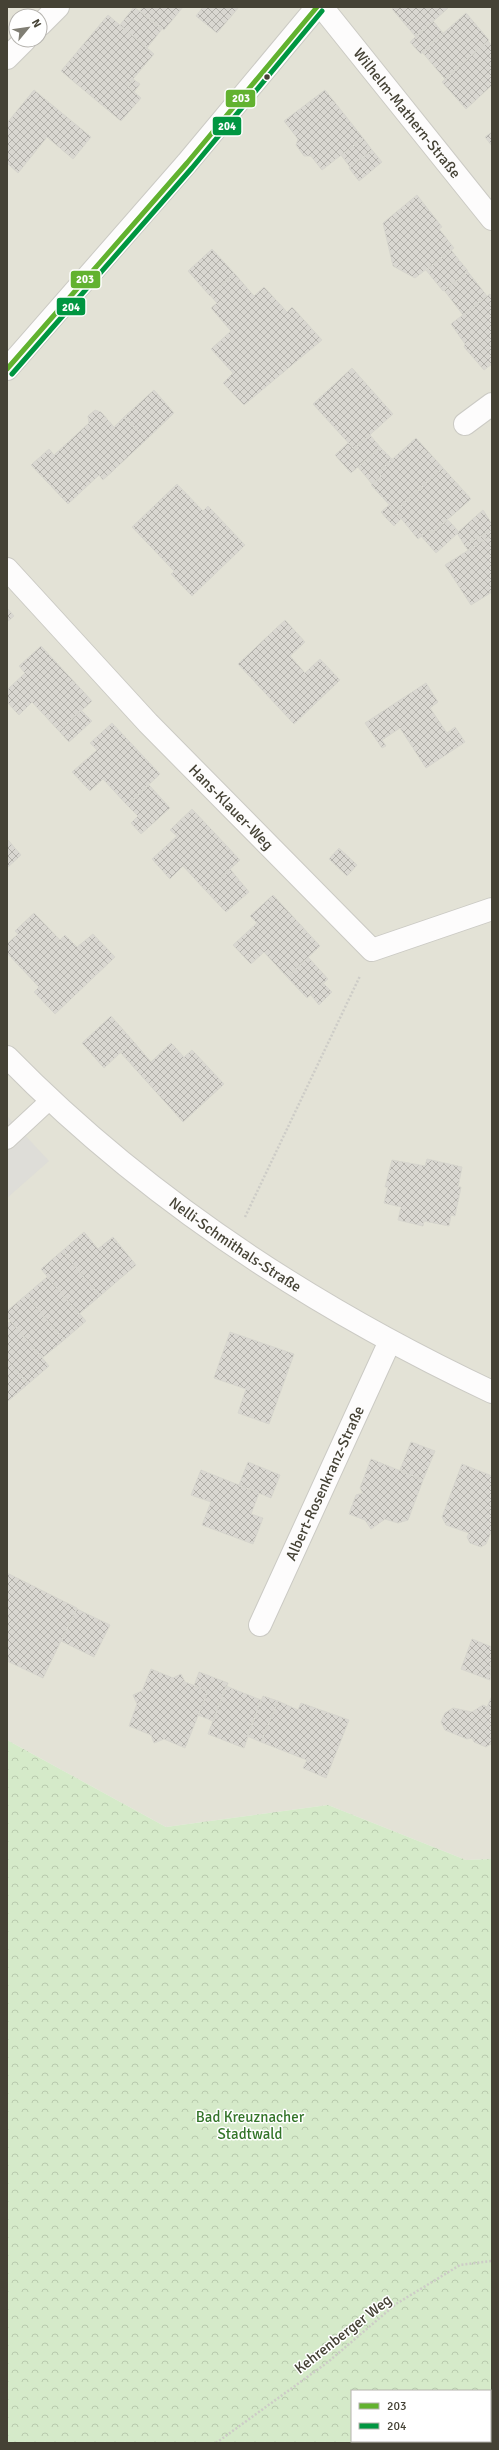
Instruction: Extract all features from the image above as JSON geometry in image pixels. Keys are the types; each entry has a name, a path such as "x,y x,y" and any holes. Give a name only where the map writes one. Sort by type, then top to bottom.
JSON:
{"street":[{"path":"48,17 58,7"},
{"path":"7,369 187,163 317,7"},
{"name":"Wilhelm-Mathern-Straße","path":"322,7 492,219"},
{"path":"7,58 17,48"},
{"path":"465,424 492,404"},
{"name":"Hans-Klauer-Weg","path":"7,569 148,723 372,950"},
{"path":"372,950 492,909"},
{"name":"Nelli-Schmithals-Straße","path":"7,1057 50,1100 141,1176 232,1245 309,1295 390,1341 492,1392"},
{"name":"Albert-Rosenkranz-Straße","path":"260,1625 390,1341"}],"lane":[{"path":"7,1140 50,1100"}],"path":[{"path":"232,1245 372,950"},
{"name":"Kehrenberger Weg","path":"216,2443 328,2362 396,2304 460,2265 492,2261"}],"shaded area":[{"path":"7,7 492,7 492,1859 466,1860 328,1805 166,1827 7,1740"},
{"path":"7,1116 49,1161 7,1198"}],"green space":[{"name":"Bad Kreuznacher Stadtwald","path":"7,1740 166,1827 328,1805 466,1860 492,1859 492,2443 7,2443"}],"building":[{"path":"134,7 162,29 147,48 120,25"},
{"path":"143,7 183,7 164,30 140,11"},
{"path":"203,7 239,7 217,33 196,16"},
{"path":"395,7 449,7 416,37 392,9"},
{"path":"466,13 489,40 445,79 422,52"},
{"path":"108,15 154,54 127,86 141,98 121,121 61,71"},
{"path":"433,21 443,33 421,54 410,42"},
{"path":"488,41 492,46 492,85 466,109 442,82"},
{"path":"133,79 140,84 134,92 127,86"},
{"path":"34,90 91,137 73,159 47,137 18,173 7,163 7,123"},
{"path":"325,90 363,138 322,170 311,156 304,156 296,145 298,139 284,121"},
{"path":"492,132 492,146 485,137"},
{"path":"363,138 372,150 350,167 341,155"},
{"path":"372,150 382,162 359,181 349,168"},
{"path":"417,195 442,227 439,229 454,248 415,278 393,266 383,223"},
{"path":"212,249 234,273 210,296 188,271"},
{"path":"451,250 468,271 443,291 426,270"},
{"path":"468,272 487,296 463,315 444,290"},
{"path":"234,273 254,296 264,287 287,312 292,307 322,340 244,405 223,383 233,373 211,349 231,331 211,308 217,303 210,295"},
{"path":"490,294 492,296 492,364 484,370 464,347 465,344 451,324"},
{"path":"352,368 393,414 354,449 313,404"},
{"path":"154,390 174,413 146,440 124,417"},
{"path":"95,410 101,412 114,427 124,417 146,440 103,480 99,475 68,504 31,465 49,449 54,455 89,423 88,416"},
{"path":"370,435 380,447 351,473 335,455 348,443 354,449"},
{"path":"416,438 443,468 395,511 371,485 381,476 378,472"},
{"path":"380,447 392,459 378,472 381,476 372,484 358,467"},
{"path":"443,468 471,499 432,533 429,529 418,539 395,511"},
{"path":"177,484 203,511 208,506 245,545 192,596 171,574 174,571 132,527"},
{"path":"389,505 395,511 387,519 381,512"},
{"path":"483,510 492,524 492,529 465,546 457,533"},
{"path":"395,511 401,519 394,526 387,519"},
{"path":"448,520 459,532 436,553 421,536 429,529 432,533"},
{"path":"492,529 492,535 468,550 465,546"},
{"path":"492,535 492,592 471,605 445,565"},
{"path":"7,608 14,616 7,622"},
{"path":"285,620 305,642 290,656 305,673 320,659 340,680 294,724 238,664"},
{"path":"41,646 92,701 59,731 32,702 19,715 7,702 7,690 25,673 19,666"},
{"path":"426,683 438,702 430,708 447,733 455,727 465,742 426,768 400,728 382,740 386,746 382,748 365,723"},
{"path":"81,710 92,721 69,742 59,731"},
{"path":"112,723 160,774 127,805 103,779 90,791 72,772 97,750 90,743"},
{"path":"149,785 170,808 141,834 131,823 138,816 127,805"},
{"path":"192,809 240,860 206,891 183,866 170,879 152,859 177,836 170,830"},
{"path":"7,839 21,855 7,868"},
{"path":"339,848 357,865 347,876 329,859"},
{"path":"230,869 249,892 226,912 206,891"},
{"path":"273,895 320,946 287,977 264,952 251,964 233,945 257,923 250,916"},
{"path":"34,913 60,940 65,935 77,947 93,934 115,957 55,1014 34,992 39,987 7,953 7,944 18,934 15,931"},
{"path":"308,957 328,979 307,998 287,977"},
{"path":"323,983 332,992 319,1005 311,995"},
{"path":"111,1016 133,1041 104,1068 82,1043"},
{"path":"133,1041 151,1062 171,1043 184,1057 192,1050 224,1084 183,1122 121,1053"},
{"path":"427,1159 462,1167 458,1187 461,1187 455,1216 451,1215 449,1226 424,1221 423,1226 398,1220 401,1207 384,1203 388,1187 385,1187 392,1160 425,1166"},
{"path":"84,1232 98,1249 113,1237 136,1265 100,1296 62,1251"},
{"path":"62,1251 100,1296 79,1314 41,1269"},
{"path":"47,1277 86,1321 64,1340 26,1295"},
{"path":"26,1295 64,1340 42,1358 7,1317 7,1311"},
{"path":"11,1321 49,1366 28,1384 7,1360 7,1324"},
{"path":"230,1332 294,1354 269,1424 238,1413 246,1389 214,1378"},
{"path":"7,1360 28,1384 7,1402"},
{"path":"411,1442 435,1451 423,1480 400,1470"},
{"path":"371,1459 423,1480 408,1520 398,1523 385,1519 371,1529 365,1520 349,1514 356,1495 363,1493 360,1488"},
{"path":"248,1462 280,1475 271,1498 239,1485"},
{"path":"462,1464 492,1476 492,1530 486,1544 481,1547 470,1543 467,1537 469,1533 446,1525 442,1517"},
{"path":"201,1470 259,1493 251,1514 263,1518 253,1544 202,1525 211,1502 191,1495"},
{"path":"7,1573 77,1608 43,1678 7,1661"},
{"path":"77,1609 110,1625 94,1657 61,1641"},
{"path":"472,1639 492,1647 490,1680 461,1669"},
{"path":"151,1669 173,1678 181,1674 185,1682 208,1691 185,1748 164,1739 154,1743 151,1735 129,1726 137,1704 133,1695 142,1691"},
{"path":"199,1672 228,1683 213,1721 198,1715 208,1691 194,1686"},
{"path":"226,1686 261,1700 244,1748 208,1734"},
{"path":"263,1696 278,1701 261,1742 247,1736"},
{"path":"492,1696 491,1744 486,1747 474,1742 472,1738 467,1739 445,1730 441,1722 445,1713 453,1708 472,1712 483,1705 487,1707"},
{"path":"278,1701 298,1710 301,1703 349,1720 326,1778 303,1768 307,1760 261,1742"}],"transit line":[{"name":"203","path":"7,369 187,163 317,7"},
{"name":"204","path":"12,374 192,168 322,11"}]}
